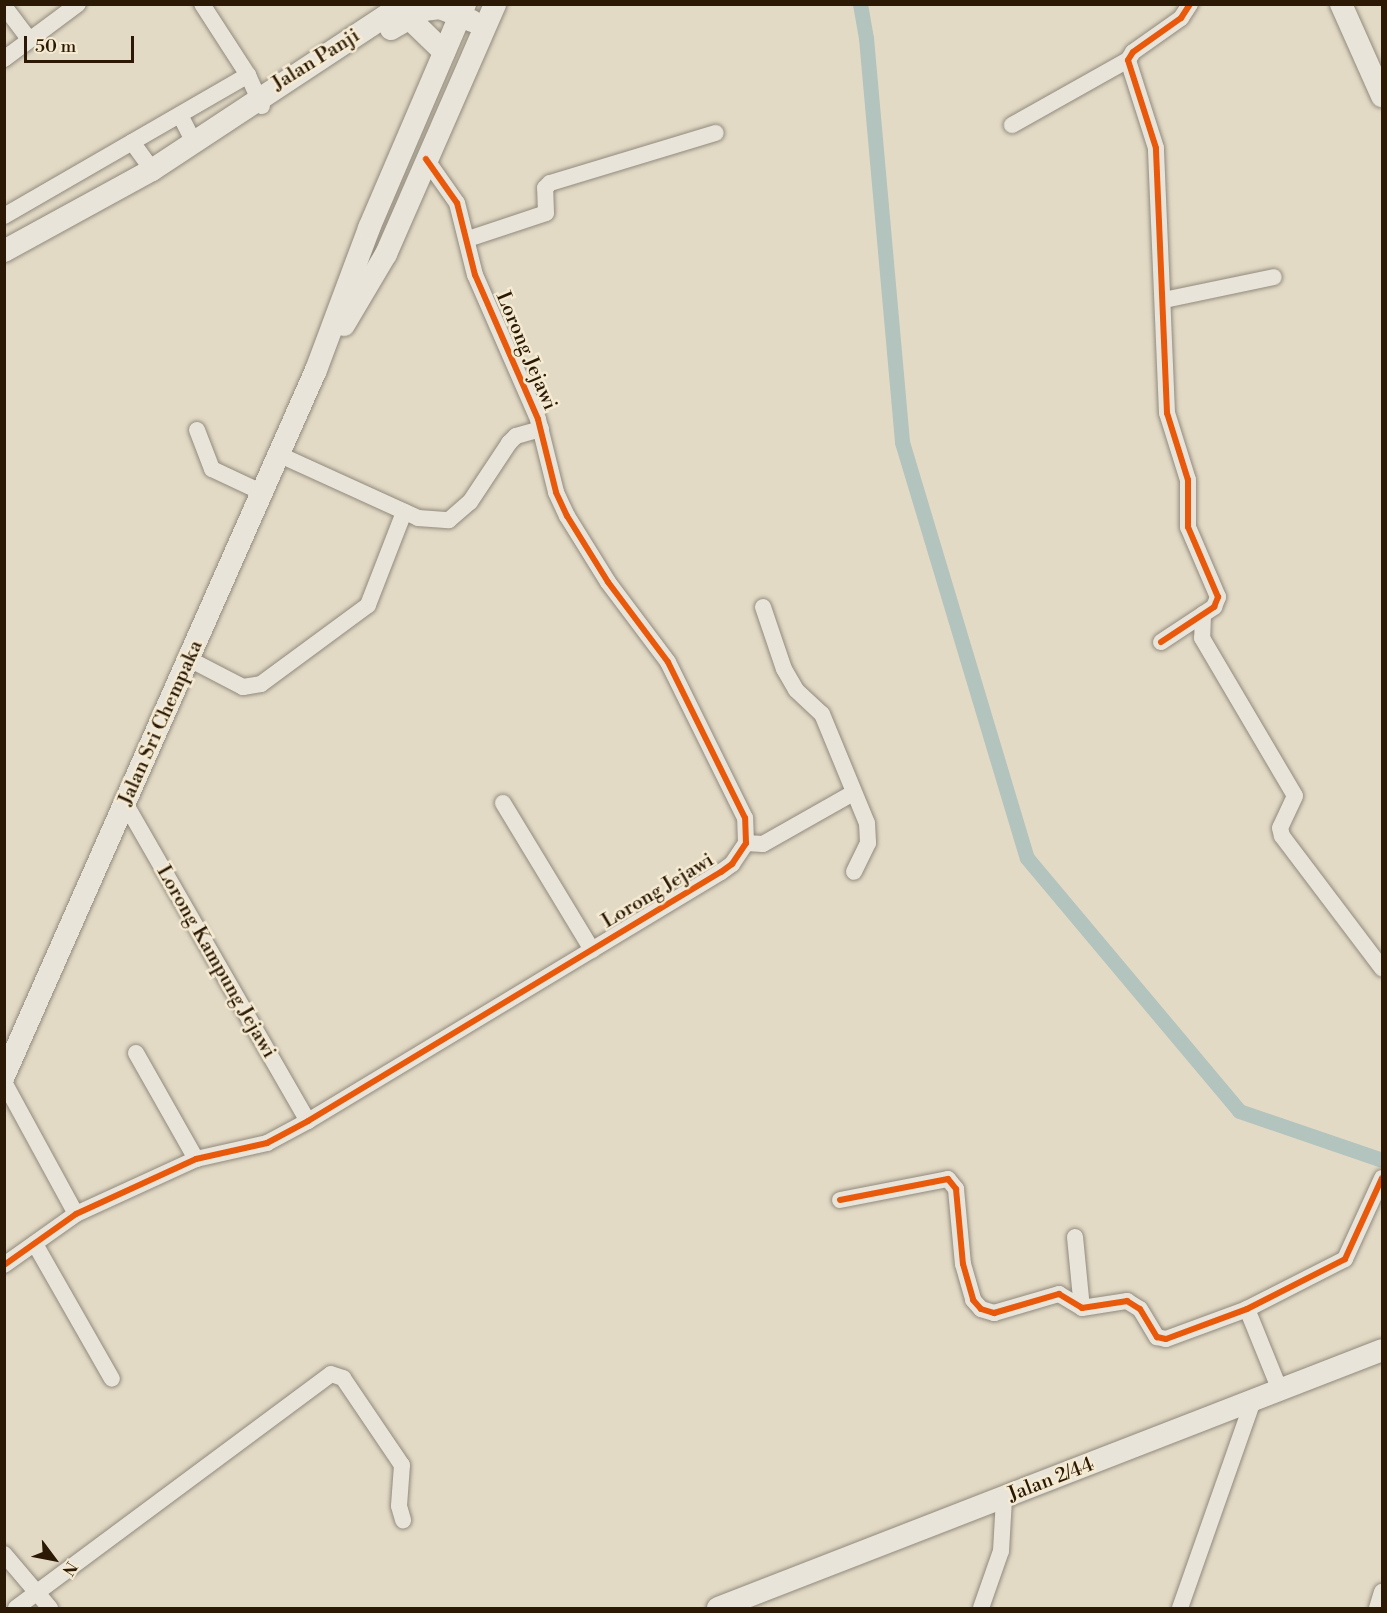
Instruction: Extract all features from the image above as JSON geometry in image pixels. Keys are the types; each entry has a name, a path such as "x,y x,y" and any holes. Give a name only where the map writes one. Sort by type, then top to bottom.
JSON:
{"main road":[{"path":"1341,4 1383,96"},
{"path":"6,249 152,170 238,114 406,11 440,8 490,10 386,254 316,370"},
{"path":"316,370 369,228 463,10"},
{"path":"406,11 444,52"},
{"name":"Jalan Sri Chempaka","path":"4,1076 316,370"},
{"name":"Jalan 2/44","path":"718,1608 1253,1401 1279,1388 1383,1350"}],"street":[{"path":"4,59 78,4"},
{"path":"202,4 248,75 261,101"},
{"path":"1012,125 1128,60 1133,52 1181,18 1190,4"},
{"path":"4,6 29,39"},
{"path":"1128,60 1156,148 1167,413 1188,480 1188,528 1218,597 1216,604 1161,642"},
{"path":"4,216 248,75"},
{"path":"180,115 194,143"},
{"path":"468,239 546,213 545,188 550,183 716,133"},
{"path":"132,142 152,170"},
{"name":"Lorong Jejawi","path":"4,1265 76,1214 196,1159 267,1143 308,1121 721,872 732,864 746,843 744,818 668,662 608,582 567,516 556,492 541,429 475,275 468,239 457,203 426,159"},
{"path":"1164,300 1274,277"},
{"path":"280,455 420,519 449,520 470,502 516,436 541,429"},
{"path":"196,430 212,469 263,493"},
{"path":"189,659 243,687 261,684 368,605 404,512"},
{"path":"763,607 784,669 796,690 822,714 868,833 864,853 854,872"},
{"path":"1203,614 1202,638 1295,796 1280,828 1282,836 1383,968"},
{"path":"746,843 763,844 853,793"},
{"name":"Lorong Kampung Jejawi","path":"125,803 308,1121"},
{"path":"503,803 592,950"},
{"path":"136,1053 196,1159"},
{"path":"4,1082 76,1214"},
{"path":"840,1200 948,1179 956,1189 963,1264 973,1300 981,1309 994,1313 1059,1294 1082,1308 1120,1301 1134,1304 1161,1340 1247,1309 1345,1259 1373,1195 1383,1178"},
{"path":"1075,1238 1082,1308"},
{"path":"36,1244 112,1379"},
{"path":"1247,1309 1279,1388"},
{"path":"16,1608 331,1374 343,1378 402,1465 399,1506 403,1520"},
{"path":"1180,1608 1253,1401"},
{"path":"981,1608 1001,1551 1004,1498"},
{"path":"4,1554 50,1608"},
{"path":"1377,1608 1383,1592"}],"waterway":[{"path":"860,4 866,38 902,442 1027,858 1239,1111 1382,1160"}],"cycle path":[{"path":"1161,642 1214,607 1218,597 1188,527 1188,480 1167,413 1156,148 1128,60 1133,52 1181,18 1190,4"},
{"path":"4,1265 76,1214 196,1159 267,1143 308,1121 721,872 732,864 746,843 745,818 668,662 608,582 567,516 556,492 538,419 475,275 457,203 426,159"},
{"path":"840,1200 948,1179 956,1189 963,1264 973,1300 981,1309 994,1313 1059,1294 1082,1308 1127,1301 1140,1309 1157,1337 1166,1339 1247,1309 1345,1259 1382,1178"}]}
